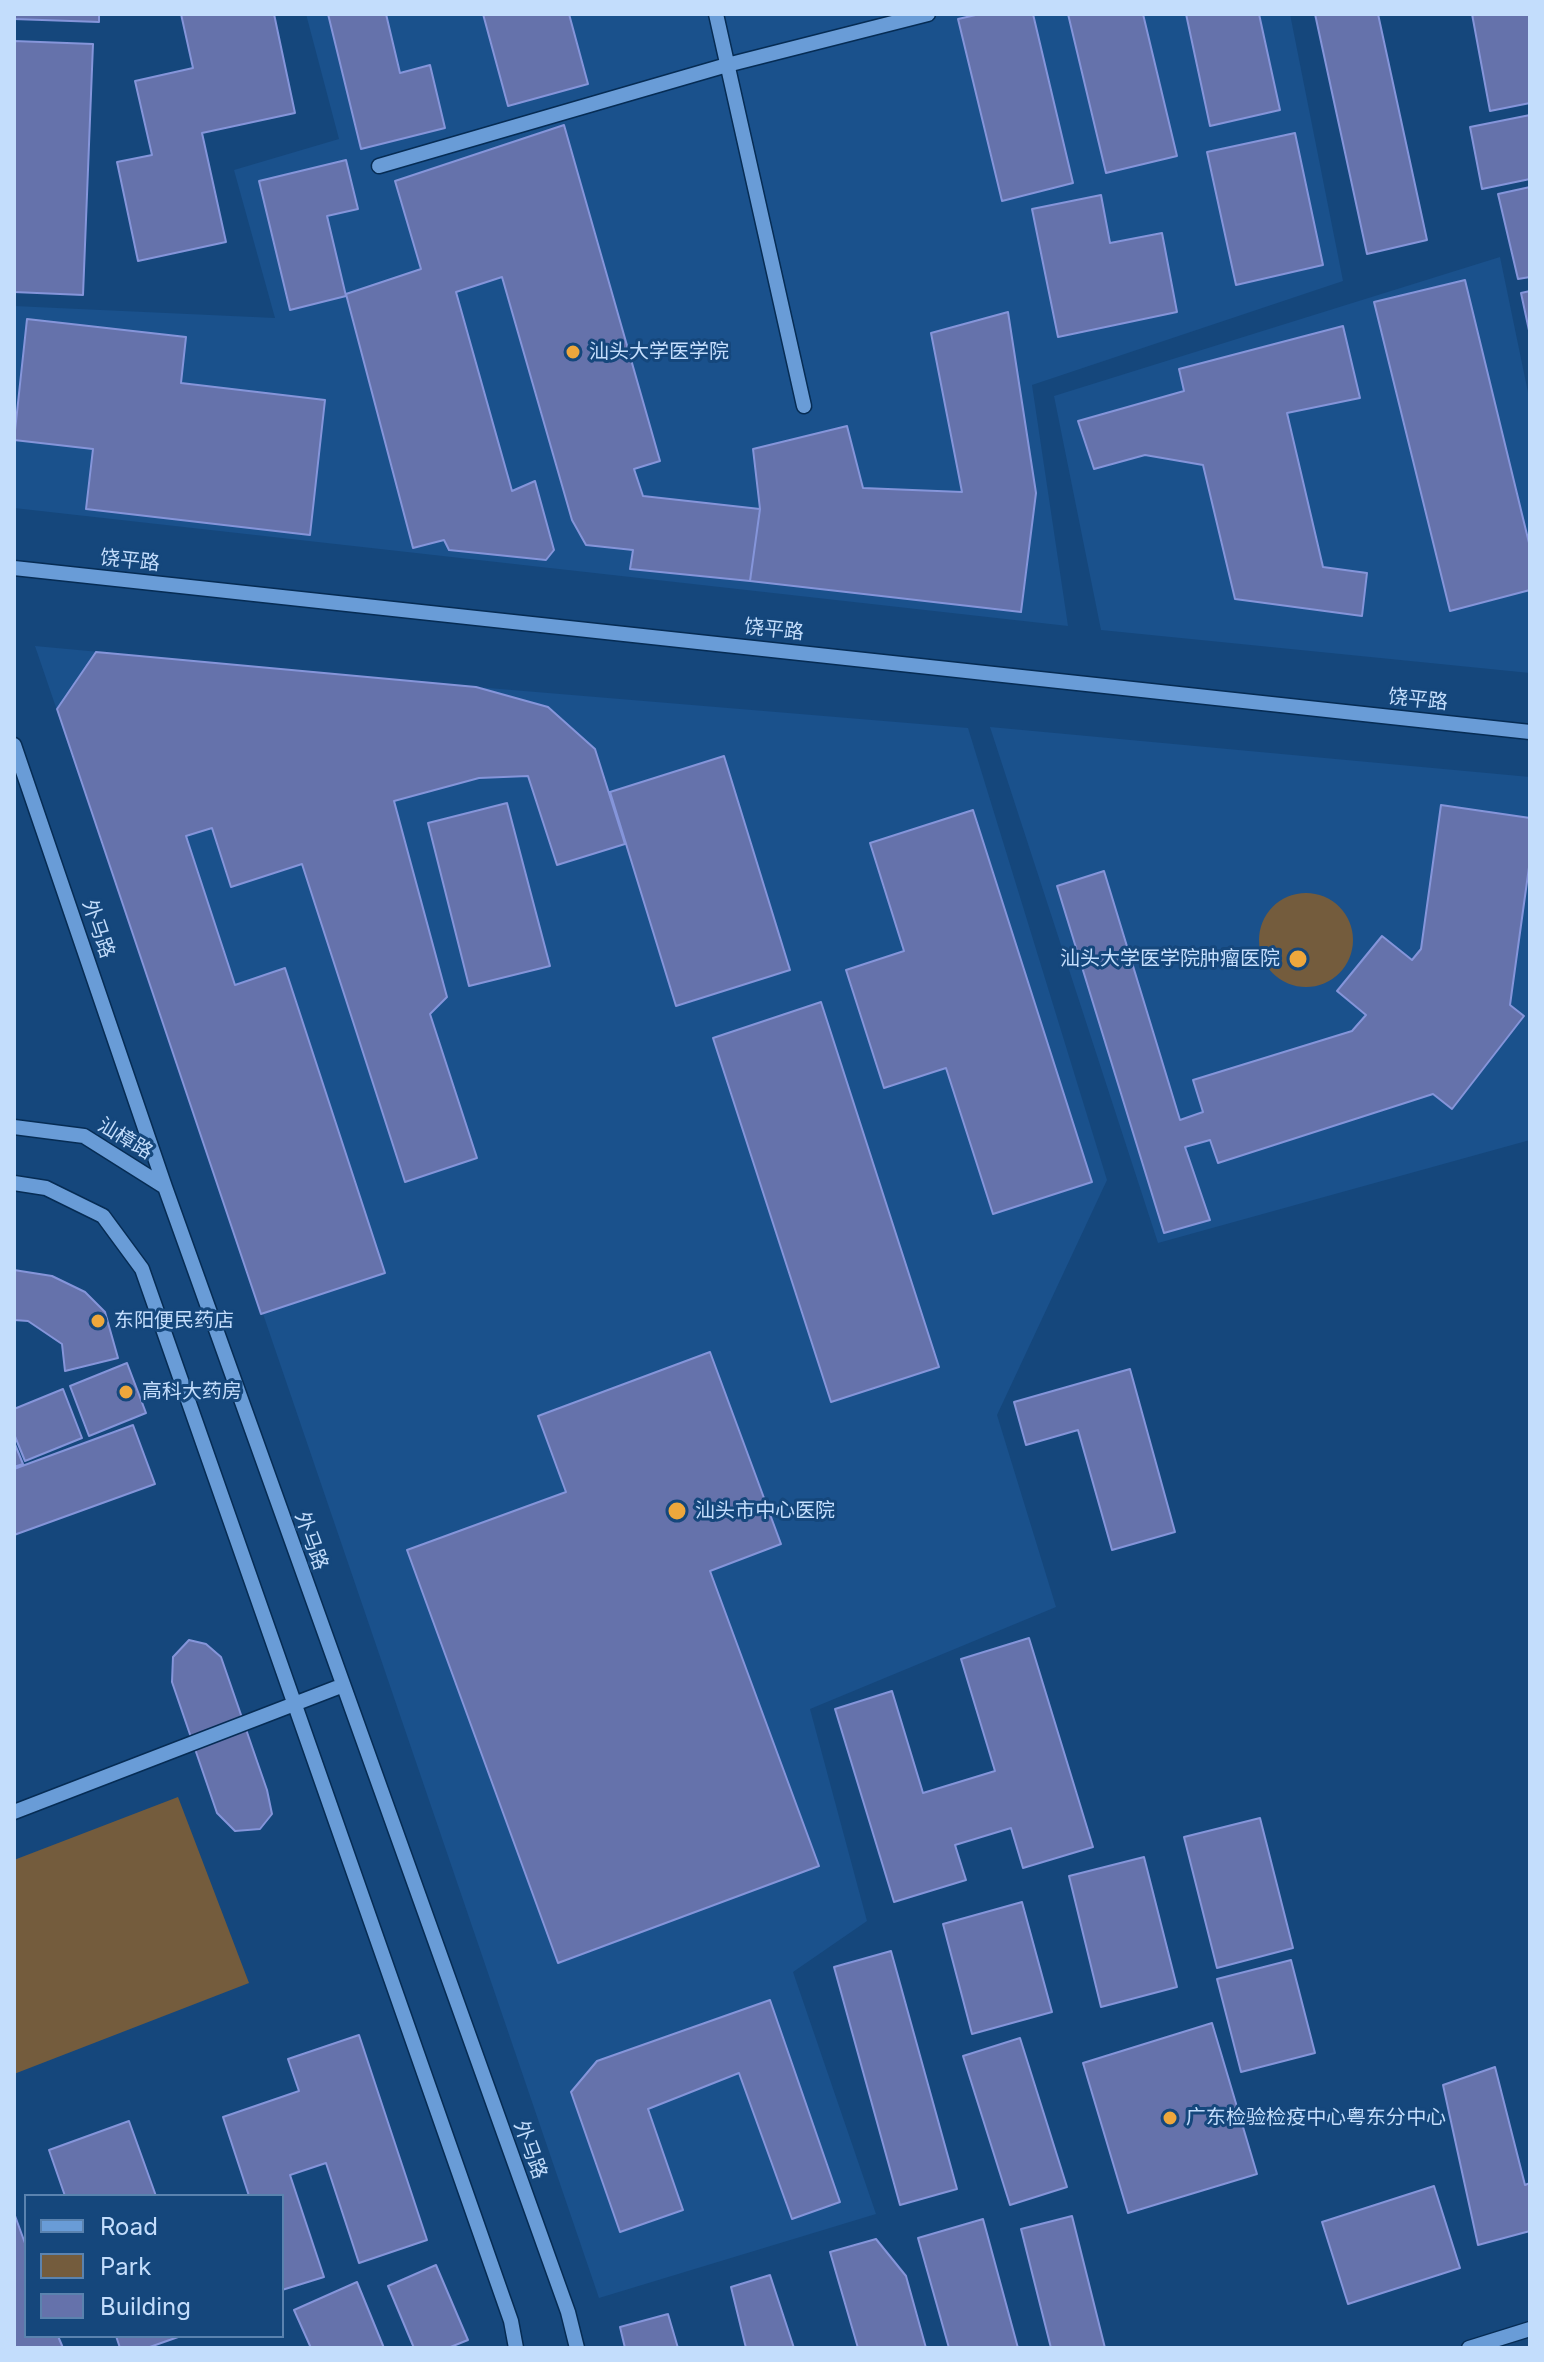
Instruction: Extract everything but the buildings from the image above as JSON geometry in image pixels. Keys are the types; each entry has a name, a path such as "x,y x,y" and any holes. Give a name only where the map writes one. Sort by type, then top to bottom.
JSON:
{"street":[{"path":"716,14 804,406"},
{"path":"379,166 727,65 928,14"},
{"name":"饶平路","path":"14,568 1530,732"},
{"name":"外马路","path":"14,745 165,1187 341,1686 568,2312 577,2348"},
{"name":"汕樟路","path":"14,1127 84,1136 165,1187"},
{"path":"14,1183 46,1188 103,1216 142,1269 511,2321 516,2348"},
{"path":"14,1812 341,1686"},
{"path":"1469,2348 1530,2329"}],"shaded area":[{"name":"汕头大学医学院","path":"306,14 1290,14 1343,281 1032,385 1068,626 14,508 14,306 275,318 234,170 339,139"},
{"path":"1500,257 1530,402 1530,673 1101,630 1054,396"},
{"name":"汕头市中心医院","path":"35,646 968,728 1107,1180 997,1415 1056,1607 810,1709 867,1921 793,1972 876,2214 599,2298"},
{"name":"汕头大学医学院肿瘤医院","path":"990,727 1530,777 1530,1140 1158,1243"}],"green space":[{"path":"1306,893 1324,896 1339,907 1350,922 1353,940 1350,958 1339,973 1324,984 1306,987 1288,984 1273,973 1262,958 1259,940 1262,922 1273,907 1288,896"},
{"path":"178,1797 249,1983 14,2074 14,1860"}],"place":[{"name":"汕头大学医学院","path":"573,352"},
{"name":"汕头大学医学院肿瘤医院","path":"1298,959"},
{"name":"东阳便民药店","path":"98,1321"},
{"name":"高科大药房","path":"126,1392"},
{"name":"汕头市中心医院","path":"677,1511"},
{"name":"广东检验检疫中心粤东分中心","path":"1170,2118"}]}
